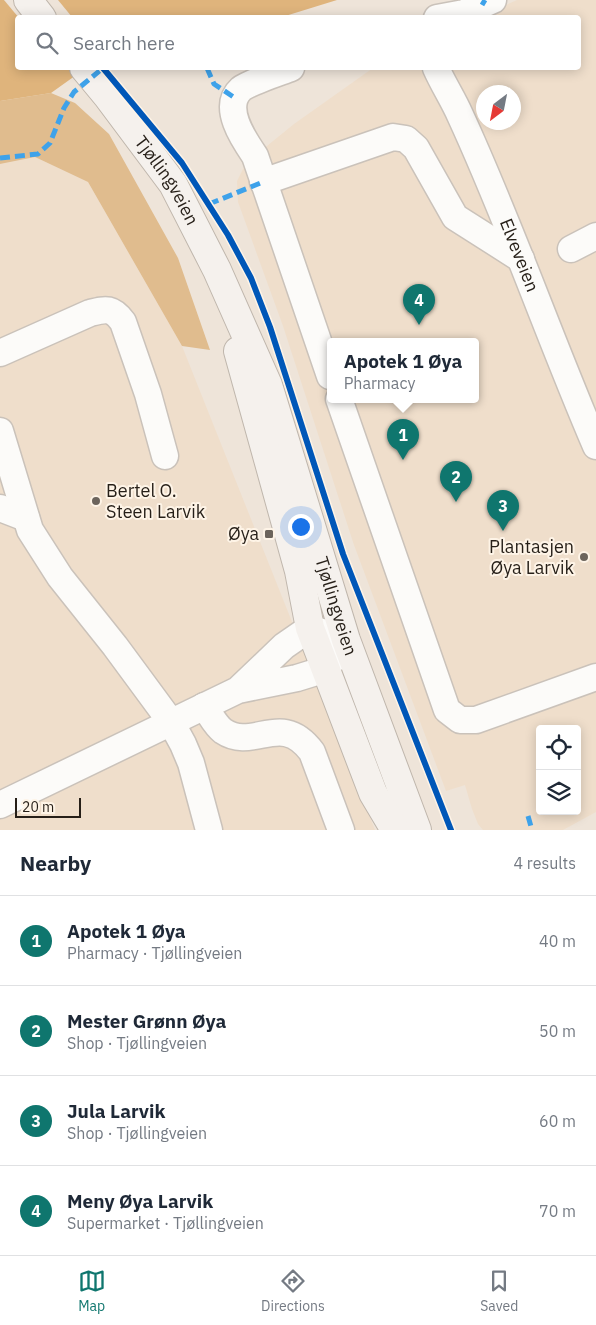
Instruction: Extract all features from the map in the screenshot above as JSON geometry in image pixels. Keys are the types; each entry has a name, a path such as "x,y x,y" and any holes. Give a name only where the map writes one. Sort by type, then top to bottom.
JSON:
{"main road":[{"path":"28,0 40,15"},
{"name":"Tjøllingveien","path":"86,70 173,184 217,270 268,385 346,640 417,830"},
{"name":"Tjøllingveien","path":"217,270 250,399 299,571 310,628 374,793 395,830"}],"lane":[{"path":"453,15 464,13 493,0"},
{"path":"286,70 242,89 235,98 233,109 237,123 255,156 327,367"},
{"name":"Elveveien","path":"437,70 460,113 521,259 565,375 596,446"},
{"path":"263,182 393,137 406,138 416,148 455,217 521,259"},
{"path":"571,249 596,236"},
{"path":"0,353 90,313 103,310 112,311 117,314 123,322 148,394 165,456"},
{"path":"339,403 447,710 460,720 476,720 596,677"},
{"path":"0,431 30,530 45,556 172,722 190,763 209,830"},
{"path":"0,508 26,518"},
{"path":"0,805 238,690 297,678 326,669 346,640 310,628 284,646 238,690"},
{"path":"204,706 218,726 232,736 243,738 278,732 293,736 307,745 312,752 341,830"}],"shaded area":[{"path":"0,0 337,0 288,15 15,15 15,70 83,70 51,93 0,101"},
{"path":"517,0 596,0 596,812 563,830 483,830 478,824 472,809 465,785 446,791 354,545 283,326 238,202 237,181 246,163 294,124 370,70 581,70 581,15 483,15"},
{"path":"51,93 75,103 109,134 178,258 210,350 182,346 88,182 35,157 0,164 0,101"},
{"path":"35,157 88,182 182,346 375,830 0,830 0,164"}],"pier":[{"path":"4,0 58,0 70,15 16,15"}],"marked path":[{"path":"482,5 485,0"},
{"path":"0,158 38,154 50,143 64,108 74,92 101,70"},
{"path":"208,70 214,84 235,98"},
{"path":"209,204 263,182"},
{"path":"528,816 532,830"}],"cycle path":[{"path":"105,70 182,163 228,235 251,278 270,327 343,554 451,830"}],"place":[{"name":"Meny Øya Larvik","path":"419,325"},
{"name":"Apotek 1 Øya","path":"403,460"},
{"name":"Bertel O. Steen Larvik","path":"96,501"},
{"name":"Mester Grønn Øya","path":"456,502"},
{"name":"Jula Larvik","path":"503,531"},
{"name":"Øya","path":"269,534"},
{"name":"Plantasjen Øya Larvik","path":"584,557"}]}
